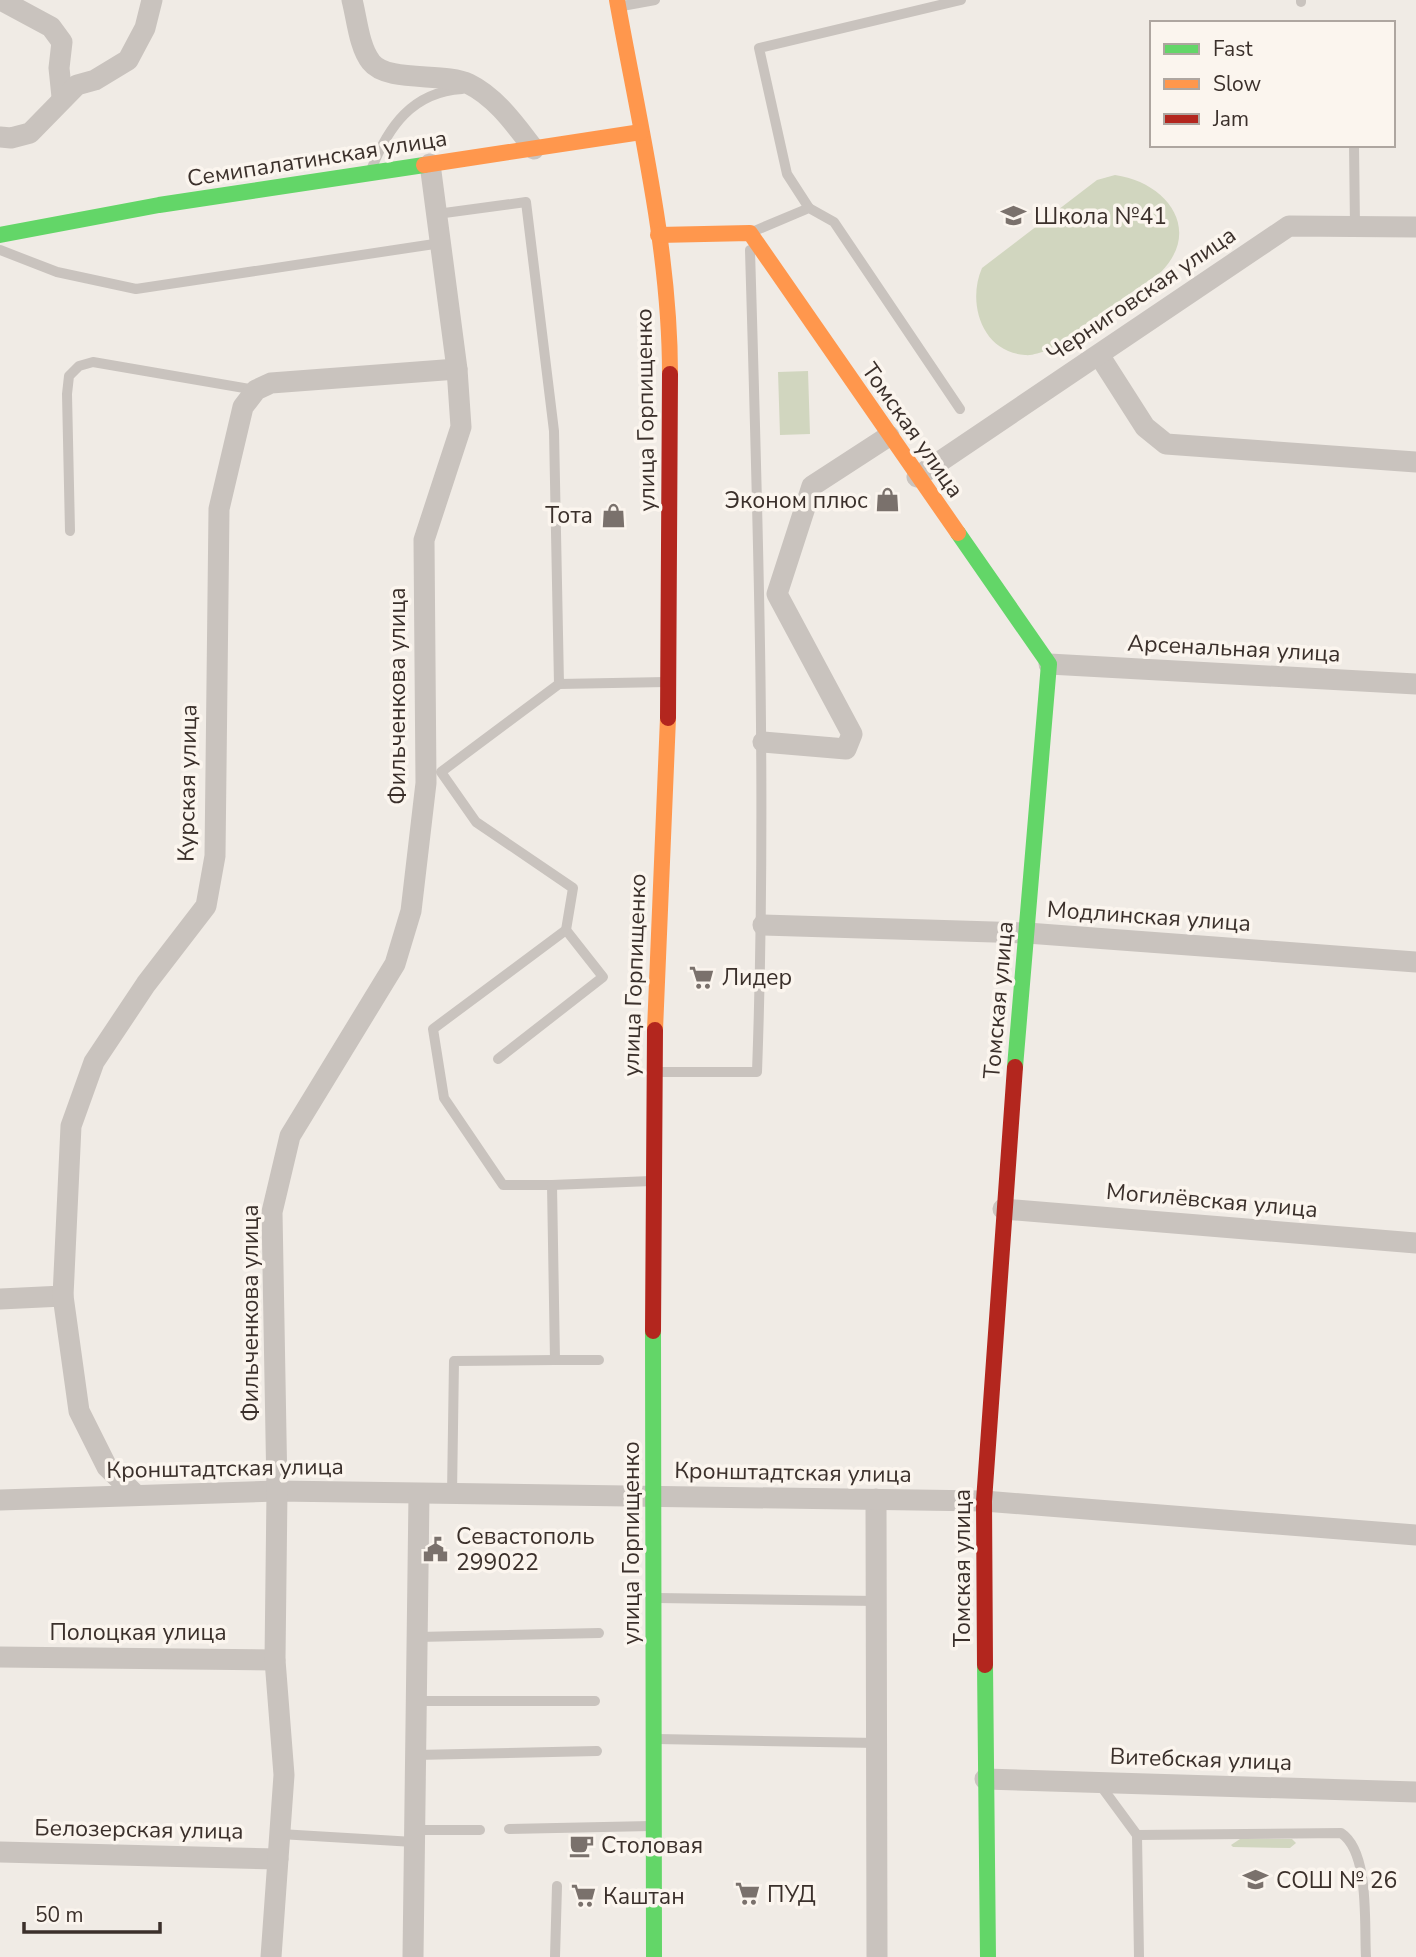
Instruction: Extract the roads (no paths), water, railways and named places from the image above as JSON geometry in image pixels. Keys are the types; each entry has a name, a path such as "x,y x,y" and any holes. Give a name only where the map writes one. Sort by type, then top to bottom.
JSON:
{"main road":[{"name":"улица Горпищенко","path":"618,3 658,235 670,334 669,681 653,1072 654,1957"},
{"name":"Семипалатинская улица","path":"0,234 159,205 641,131"},
{"path":"658,235 750,233"},
{"name":"Томская улица","path":"750,233 1049,664 1003,1209 984,1501 988,1957"}],"street":[{"path":"1,0 51,27 62,42 59,68 62,97"},
{"path":"0,137 11,138 30,133 62,97 76,86 95,80 128,60 145,28 152,0"},
{"path":"352,0 366,54 379,69 451,78 478,89 515,124 534,149"},
{"name":"Фильченкова улица","path":"271,1957 284,1775 275,1660 277,1491 272,1212 290,1136 396,964 411,911 426,783 424,540 461,427 457,369 430,164"},
{"name":"Черниговская улица","path":"917,477 1289,226 1416,226"},
{"path":"1099,355 1145,427 1166,444 1416,462"},
{"path":"256,390 271,383 457,369"},
{"name":"Курская улица","path":"136,1495 107,1467 79,1411 63,1296 71,1126 94,1062 146,984 206,906 215,856 219,509 243,407 256,390"},
{"path":"763,742 846,748 852,734 768,594 812,486 889,436"},
{"name":"Арсенальная улица","path":"1049,664 1416,684"},
{"name":"Модлинская улица","path":"763,925 1027,933 1416,962"},
{"name":"Могилёвская улица","path":"1003,1209 1416,1243"},
{"path":"0,1300 63,1296"},
{"name":"Кронштадтская улица","path":"0,1500 277,1491 984,1501 1416,1535"},
{"path":"413,1957 419,1494"},
{"path":"876,1499 877,1957"},
{"name":"Полоцкая улица","path":"0,1657 275,1660"},
{"name":"Витебская улица","path":"985,1779 1416,1792"},
{"name":"Белозерская улица","path":"0,1852 278,1859"}],"lane":[{"path":"618,3 655,0"},
{"path":"960,409 834,222 809,208 787,174 760,48 961,0"},
{"path":"369,173 382,142 409,107 448,90 478,89"},
{"path":"1354,147 1355,227"},
{"path":"437,214 526,202 554,431 559,684"},
{"path":"653,1072 757,1072 763,925 763,742 768,594 750,233 809,208"},
{"path":"0,250 57,272 136,289 441,243"},
{"path":"70,531 67,394 69,376 79,366 93,362 256,390"},
{"path":"653,1181 503,1185 444,1098 433,1029 566,930 573,888 476,822 441,772 559,684 669,681"},
{"path":"498,1059 603,977 566,930"},
{"path":"552,1185 555,1360"},
{"path":"452,1494 454,1361 599,1360"},
{"path":"654,1598 877,1601"},
{"path":"417,1637 599,1633"},
{"path":"416,1701 595,1702"},
{"path":"654,1739 877,1743"},
{"path":"415,1755 597,1751"},
{"path":"1098,1782 1137,1835 1139,1957"},
{"path":"509,1829 654,1826"},
{"path":"280,1834 414,1835 480,1830"},
{"path":"1137,1835 1341,1833 1353,1840 1360,1859 1366,1957"},
{"path":"555,1957 557,1886"}],"place":[{"name":"Школа №41","path":"1014,216"},
{"name":"Эконом плюс","path":"888,500"},
{"name":"Тота","path":"613,515"},
{"name":"Лидер","path":"702,977"},
{"name":"Севастополь 299022","path":"436,1549"},
{"name":"Столовая","path":"581,1845"},
{"name":"СОШ № 26","path":"1256,1880"},
{"name":"ПУД","path":"747,1894"},
{"name":"Каштан","path":"583,1896"}]}
